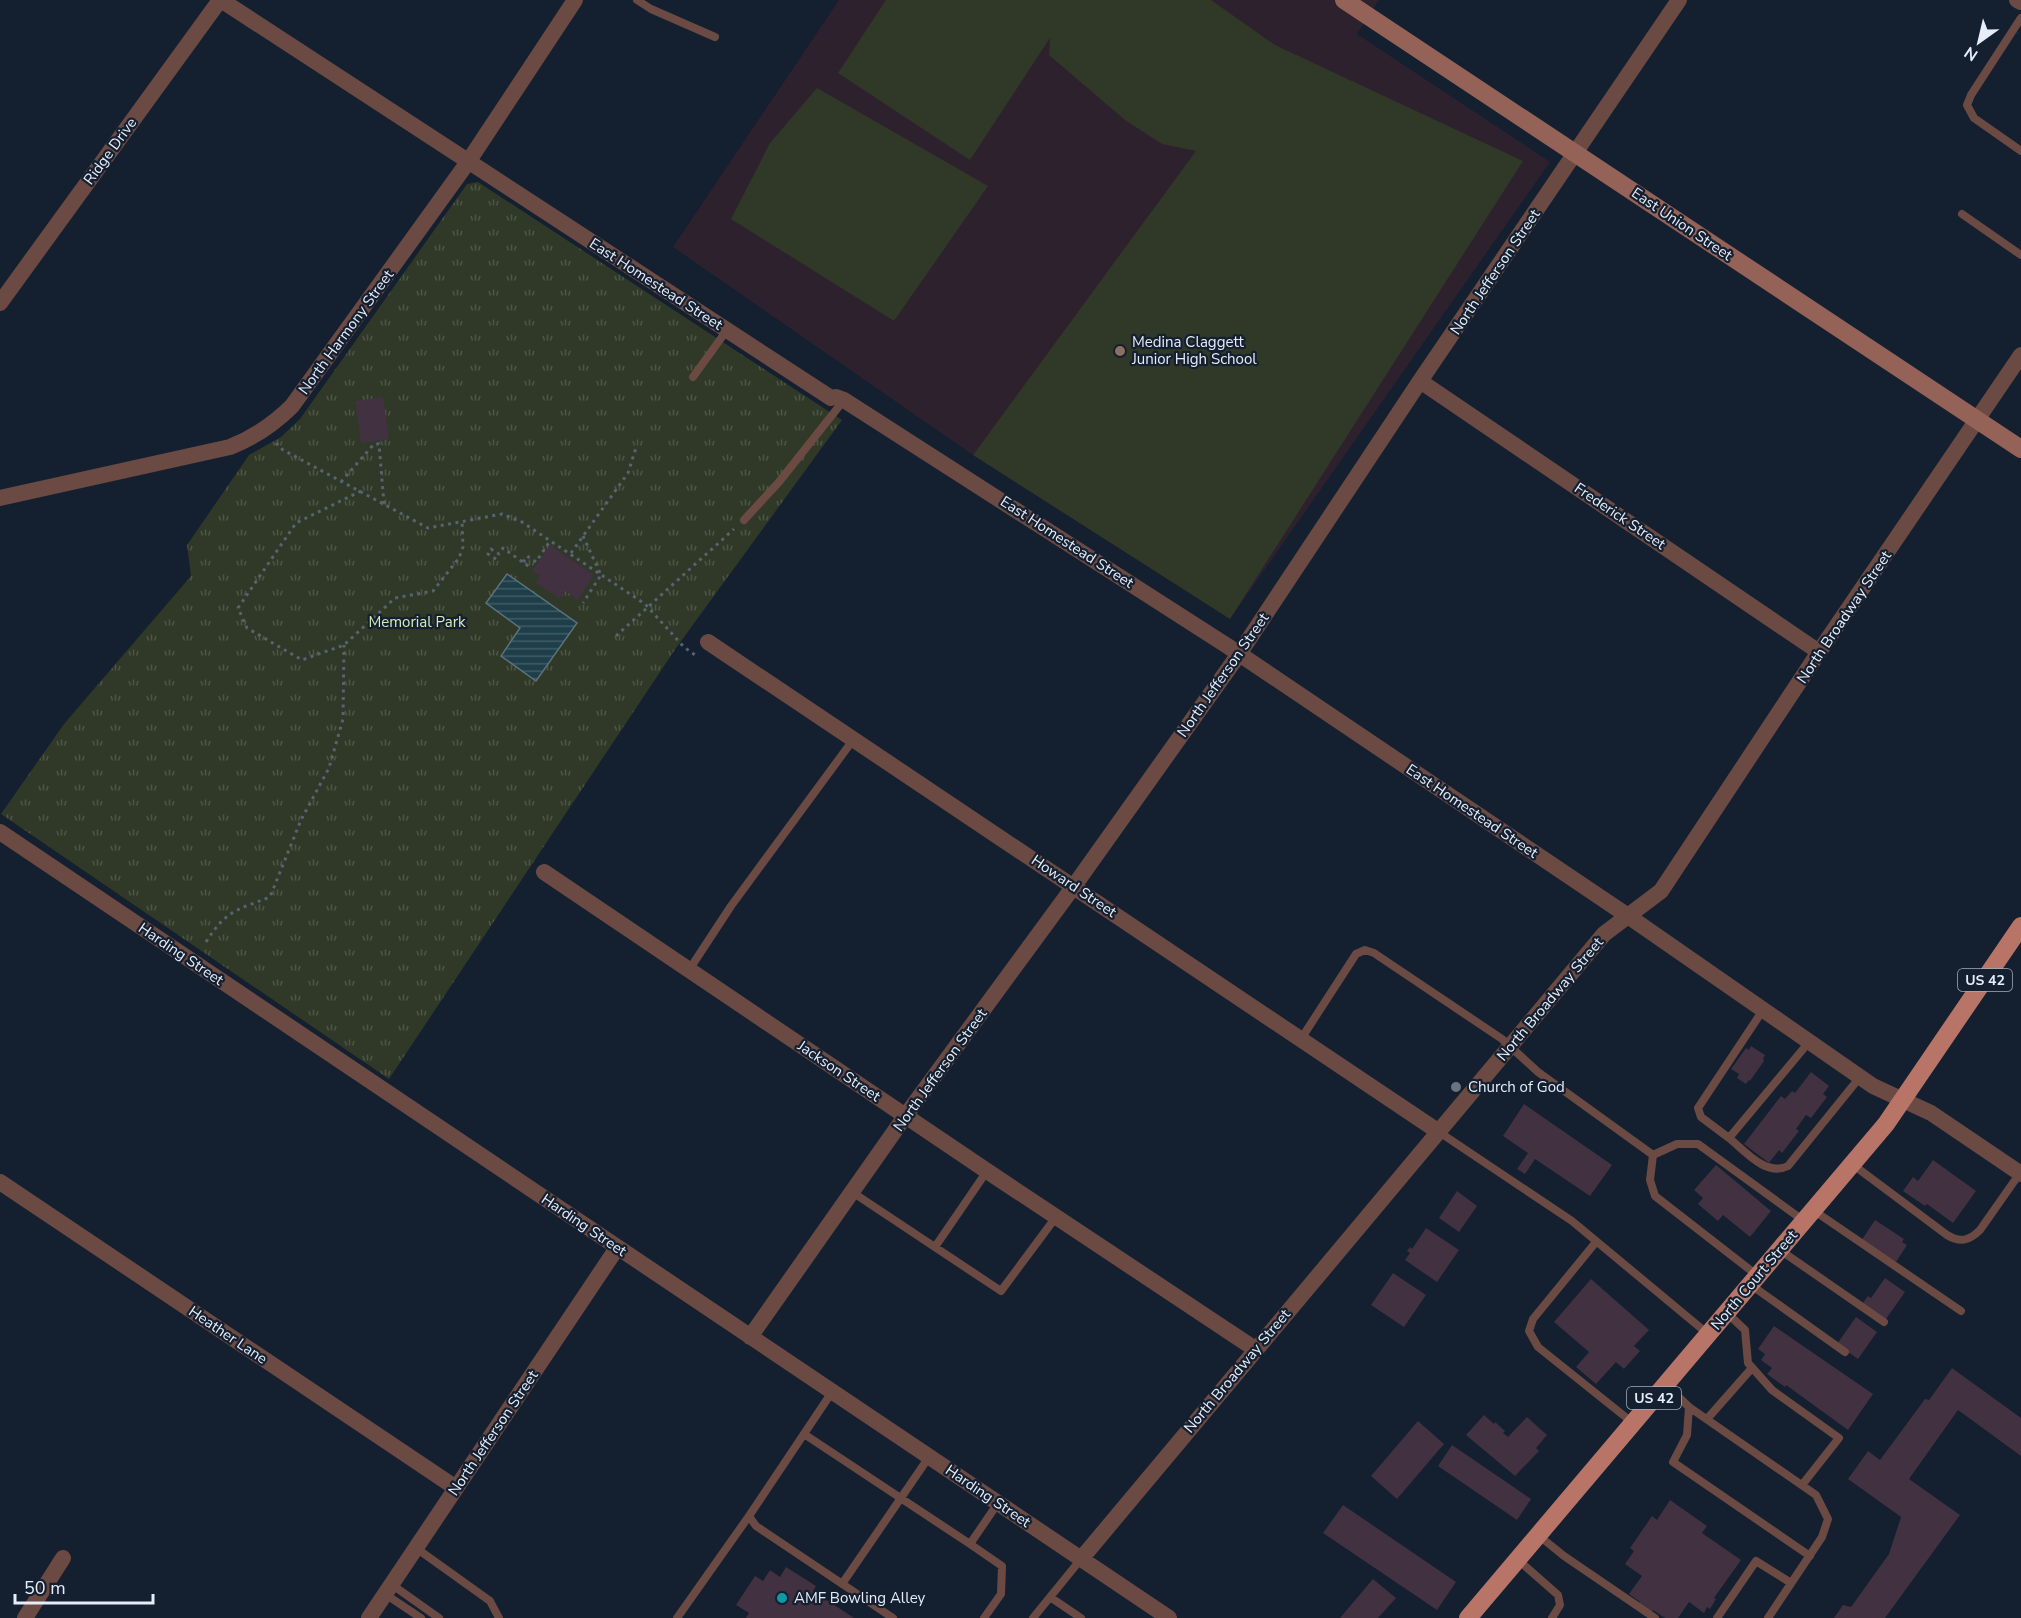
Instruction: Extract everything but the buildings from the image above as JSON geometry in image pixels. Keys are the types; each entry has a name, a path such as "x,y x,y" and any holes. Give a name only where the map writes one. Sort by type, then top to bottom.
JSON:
{"main road":[{"name":"North Court Street","path":"1467,1618 1852,1164 1903,1100 2021,926"}],"street":[{"name":"East Homestead Street","path":"220,0 831,398 844,400 1239,654 1628,916 1860,1077 1886,1093 1931,1113 2021,1174"},
{"name":"Ridge Drive","path":"0,303 220,0"},
{"name":"North Harmony Street","path":"0,498 230,447 255,437 275,424 292,406 468,162 575,0"},
{"name":"East Union Street","path":"1344,0 2021,449"},
{"name":"North Jefferson Street","path":"750,1337 906,1115 1074,886 1239,654 1420,381 1679,0"},
{"name":"North Broadway Street","path":"1081,1558 1604,934 1661,891 1819,652 2021,355"},
{"name":"Frederick Street","path":"1420,381 1819,652"},
{"name":"Howard Street","path":"708,642 1439,1132"},
{"name":"Harding Street","path":"0,832 1081,1558 1152,1611 1168,1618"},
{"name":"Jackson Street","path":"544,872 1255,1349"},
{"name":"Heather Lane","path":"0,1182 456,1488"},
{"name":"North Jefferson Street","path":"369,1618 618,1248"},
{"path":"25,1618 63,1558"}],"lane":[{"path":"637,0 651,9 715,37"},
{"path":"2021,18 1971,95 1967,105 1974,118 2021,151"},
{"path":"1962,214 2021,255"},
{"path":"693,377 727,330"},
{"path":"744,519 779,482 844,400"},
{"path":"689,970 731,906 853,740"},
{"path":"1301,1039 1353,958 1360,951 1365,950 1374,953 1479,1022 1538,1072 1653,1155"},
{"path":"1763,1010 1698,1108 1701,1117 1764,1166 1771,1169 1788,1166 1860,1077"},
{"path":"1729,1138 1809,1042"},
{"path":"1439,1132 1572,1221 1708,1335"},
{"path":"1653,1155 1677,1144 1698,1144 1961,1311"},
{"path":"1653,1155 1650,1180 1654,1196 1845,1352"},
{"path":"1852,1164 1947,1235 1964,1241 1980,1230 2021,1174"},
{"path":"935,1247 987,1171"},
{"path":"852,1192 1001,1291 1056,1217"},
{"path":"1596,1242 1533,1319 1529,1331 1538,1347 1633,1423"},
{"path":"1780,1250 1884,1322"},
{"path":"1727,1313 1744,1330 1748,1363 1752,1368 1772,1390 1839,1438 1802,1485"},
{"path":"1707,1419 1752,1368"},
{"path":"1665,1385 1689,1407 1816,1495 1828,1519 1822,1537 1768,1618"},
{"path":"677,1618 832,1392"},
{"path":"1689,1407 1686,1435 1673,1462 1809,1556"},
{"path":"804,1434 1002,1566 1000,1593 984,1618"},
{"path":"842,1584 929,1457"},
{"path":"970,1544 998,1503"},
{"path":"749,1516 756,1527 893,1618"},
{"path":"1538,1535 1564,1556 1655,1618"},
{"path":"416,1548 490,1601 499,1618"},
{"path":"1033,1618 1081,1558"},
{"path":"1517,1559 1558,1595 1560,1605 1552,1618"},
{"path":"1717,1618 1756,1561 1791,1583"},
{"path":"388,1589 421,1618"},
{"path":"388,1589 439,1618"},
{"path":"1050,1597 1081,1618"}],"path":[{"path":"266,430 283,450 428,528 502,514 522,522 648,607 684,648 698,656"},
{"path":"341,482 374,444 379,444 384,504"},
{"path":"571,554 628,473 636,448"},
{"path":"361,491 296,523 238,608 247,628 303,660 344,645 395,598 433,591 459,558 463,547 462,521"},
{"path":"616,636 744,519"},
{"path":"583,536 601,575"},
{"path":"523,562 527,556 536,562 550,541"},
{"path":"496,559 488,554 491,549 499,554 503,548 531,568"},
{"path":"583,603 601,575"},
{"path":"206,942 215,927 227,914 270,897 301,820 329,768 343,719 344,645"}],"shaded area":[{"name":"Medina Claggett Junior High School","path":"839,0 1379,0 1357,34 1550,162 1230,619 973,455 673,247"}],"green space":[{"path":"886,0 1211,0 1275,45 1523,161 1230,619 973,455 1196,151 1162,144 1125,120 1049,55 1050,38 970,160 838,73"},
{"path":"817,88 988,186 894,321 731,219 770,143"},
{"name":"Memorial Park","path":"478,182 842,420 676,648 389,1079 1,814 64,724 191,576 187,545 249,455 281,437 300,419 467,184"}],"water":[{"path":"507,574 577,623 536,681 501,656 520,628 486,603"}],"place":[{"name":"Medina Claggett Junior High School","path":"1120,351"},
{"name":"Church of God","path":"1456,1087"},
{"name":"AMF Bowling Alley","path":"782,1598"}]}
